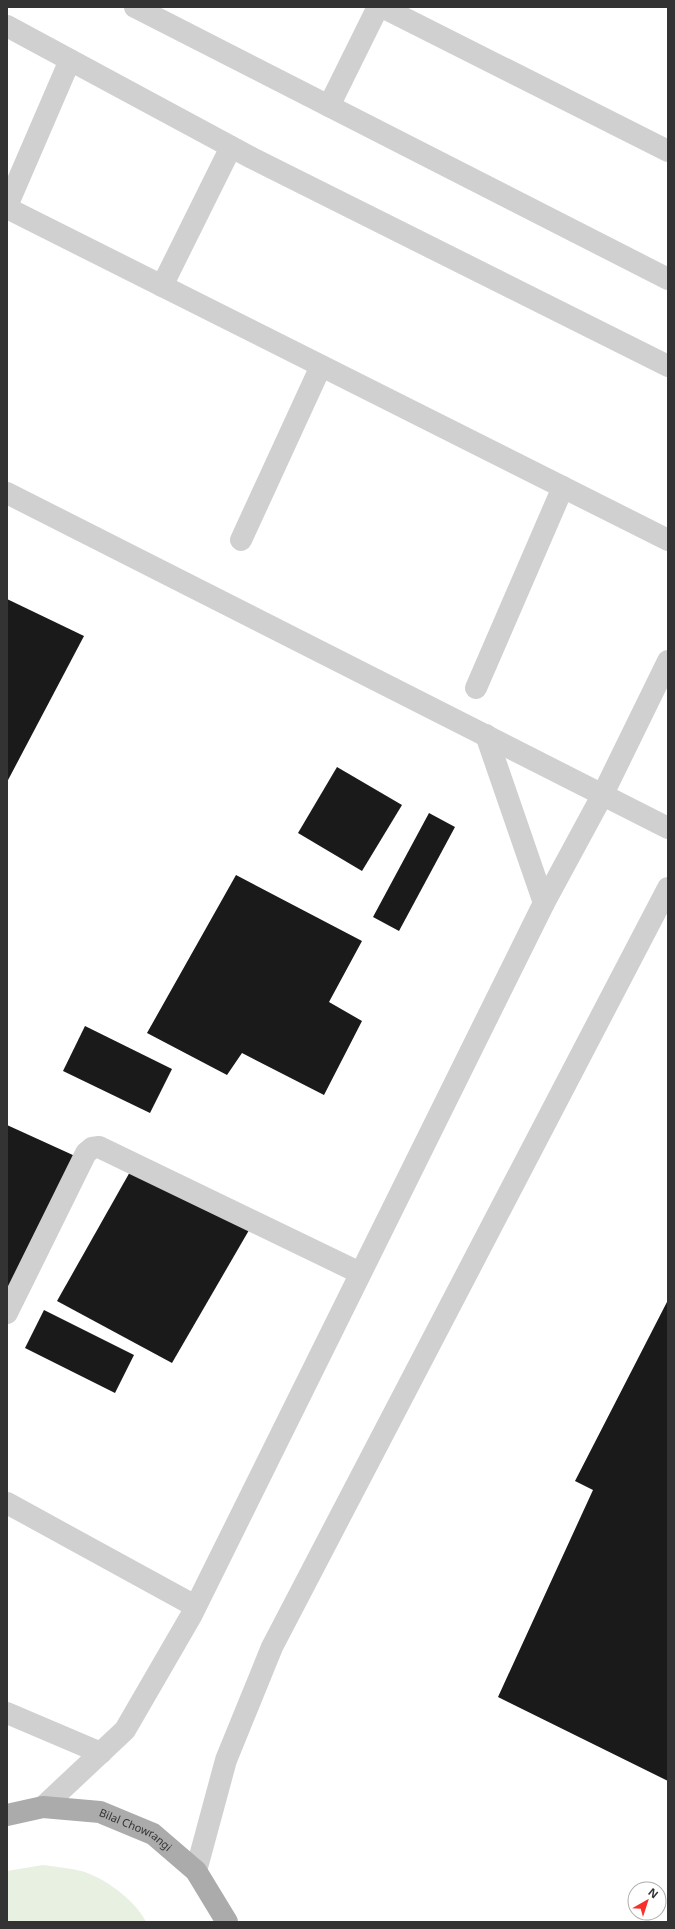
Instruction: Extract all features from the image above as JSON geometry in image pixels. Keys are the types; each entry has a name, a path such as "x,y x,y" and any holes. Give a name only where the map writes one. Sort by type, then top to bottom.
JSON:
{"main road":[{"name":"Bilal Chowrangi","path":"7,1815 43,1807 100,1812 153,1834 196,1871 228,1921"}],"street":[{"path":"135,7 668,279"},
{"path":"329,106 378,7"},
{"path":"382,7 668,151"},
{"path":"7,26 231,147 668,366"},
{"path":"70,60 7,207 668,540"},
{"path":"162,286 231,147"},
{"path":"241,540 321,366"},
{"path":"476,688 563,487"},
{"path":"7,493 668,828"},
{"path":"43,1807 125,1730 195,1606 544,903 603,794 668,661"},
{"path":"486,735 544,903"},
{"path":"196,1871 226,1760 272,1647 668,888"},
{"path":"7,1313 86,1152 92,1148 99,1147 360,1273"},
{"path":"7,1503 195,1606"},
{"path":"7,1714 100,1753"}],"green space":[{"path":"43,1865 81,1871 109,1884 135,1906 146,1922 7,1922 7,1871"}],"building":[{"path":"7,599 84,636 7,782"},
{"path":"337,767 402,805 362,871 298,833"},
{"path":"429,813 455,827 399,931 373,917"},
{"path":"236,875 362,941 329,1002 362,1021 324,1095 242,1053 227,1075 147,1033"},
{"path":"85,1026 172,1069 150,1113 63,1071"},
{"path":"7,1125 86,1161 7,1300"},
{"path":"131,1170 252,1225 172,1363 57,1301"},
{"path":"668,1300 668,1781 498,1697 593,1490 575,1481"},
{"path":"44,1310 134,1355 115,1393 25,1348"}]}
